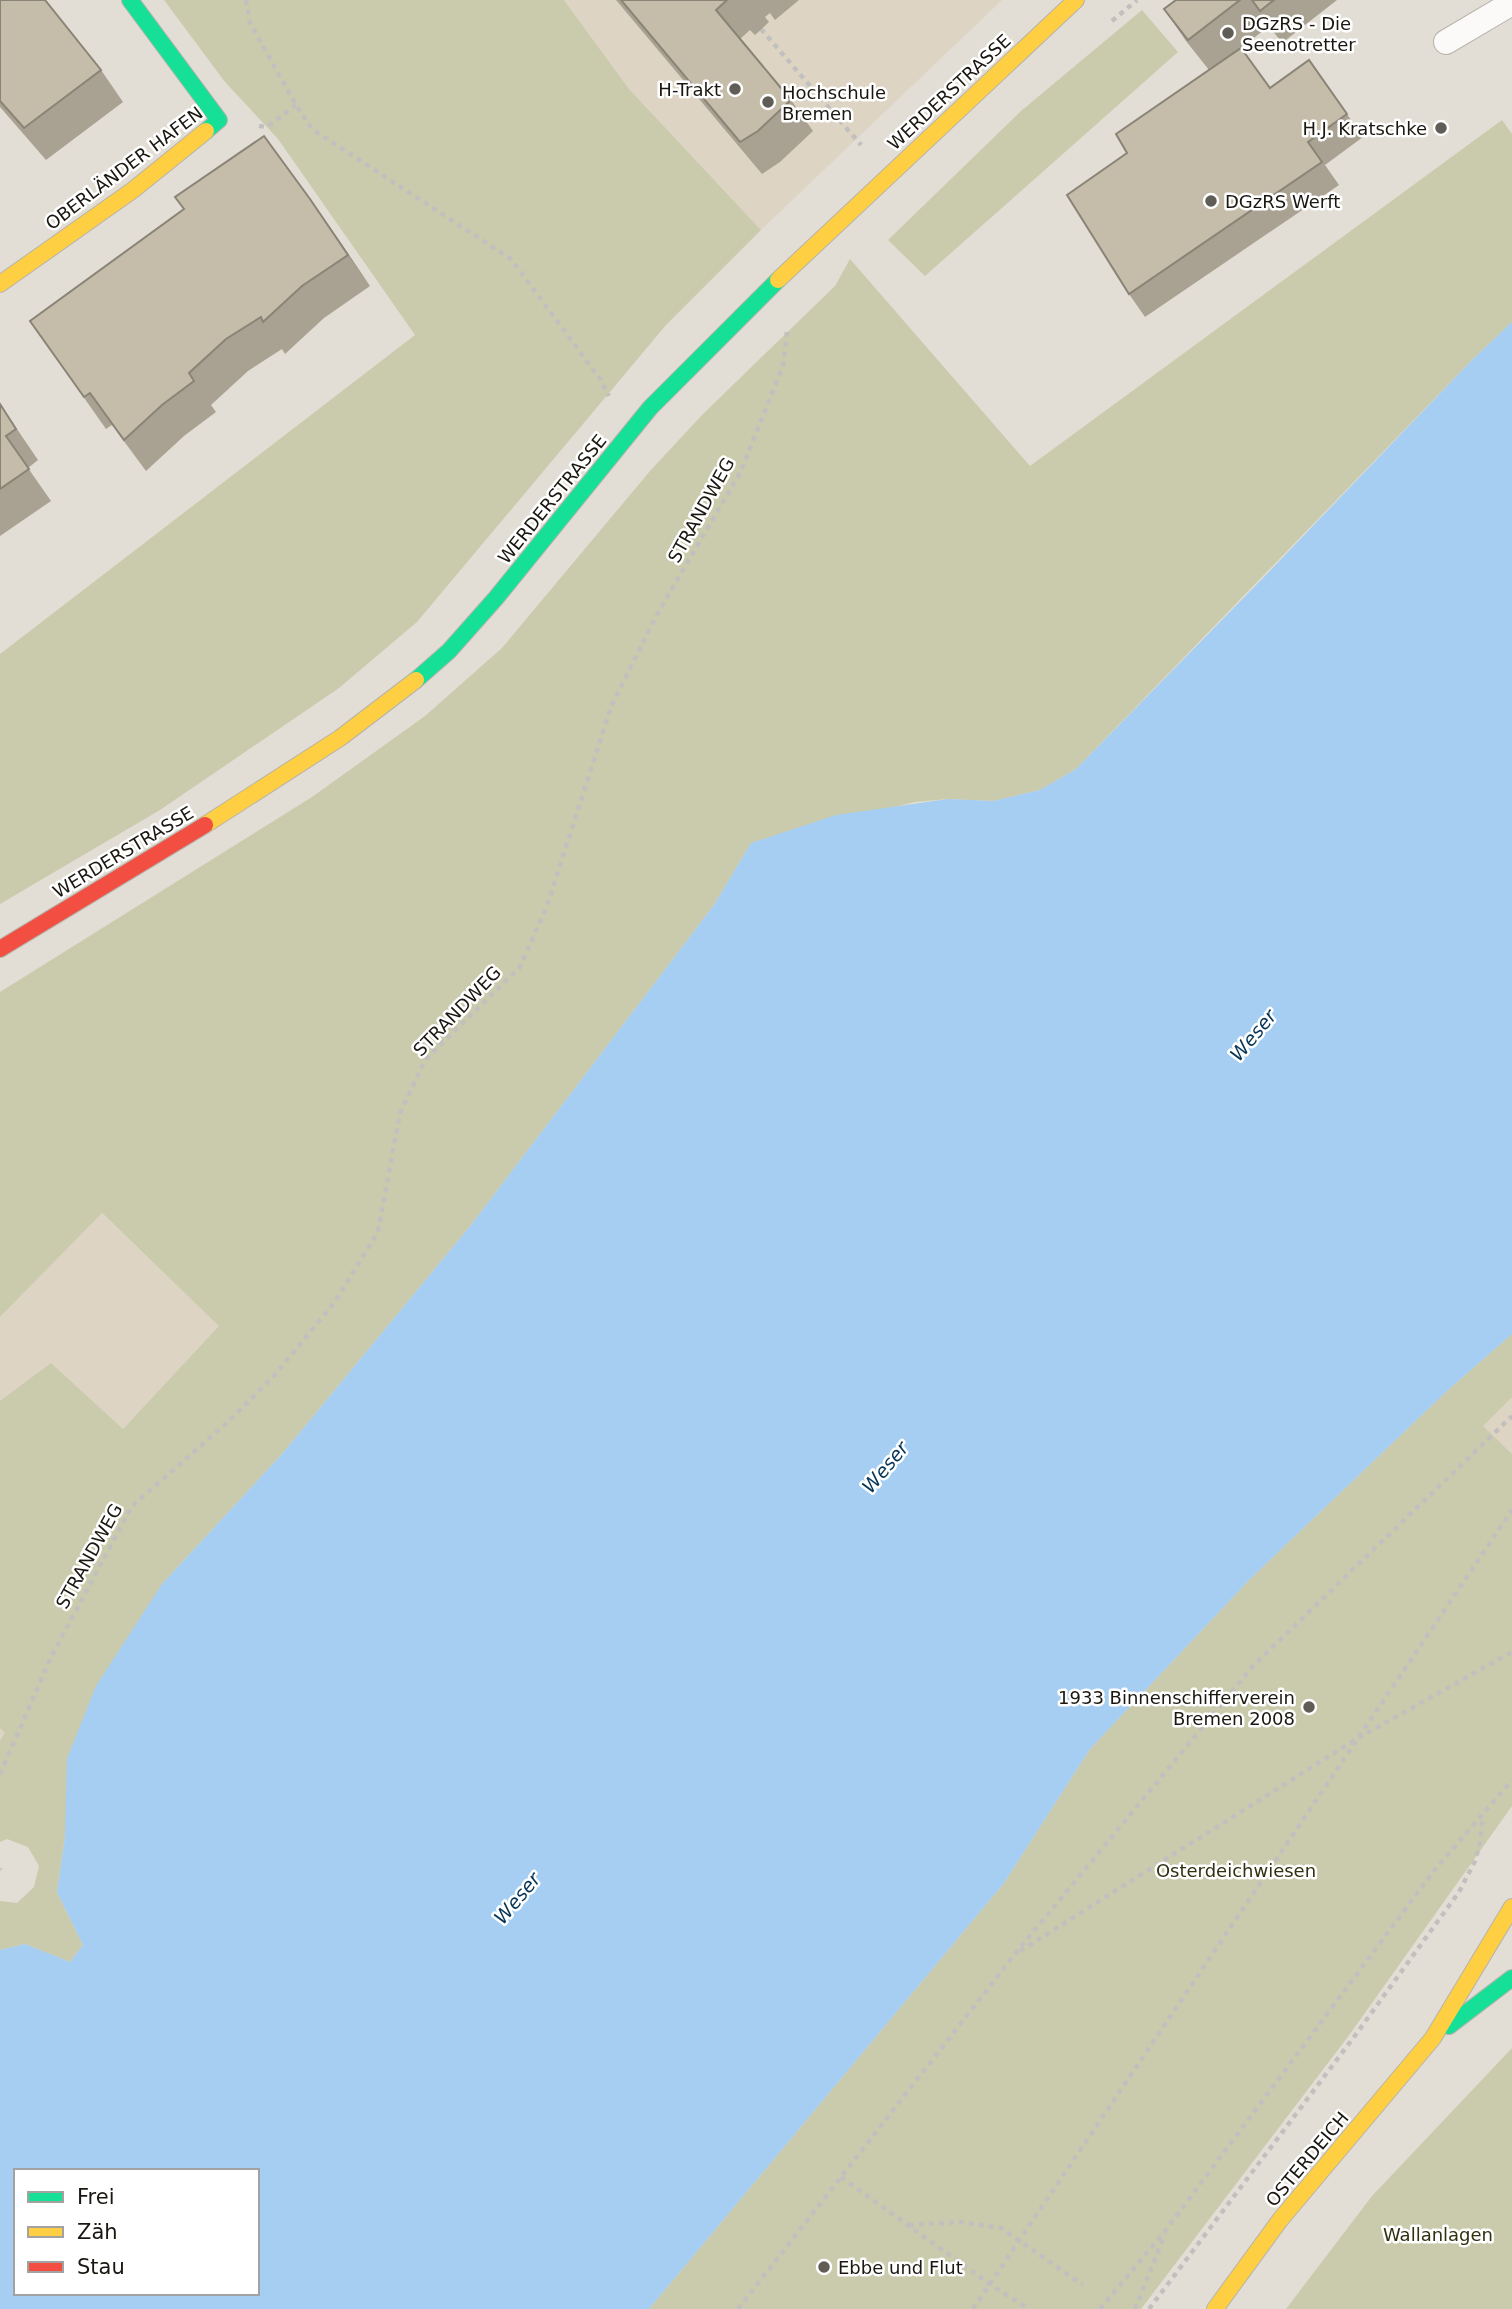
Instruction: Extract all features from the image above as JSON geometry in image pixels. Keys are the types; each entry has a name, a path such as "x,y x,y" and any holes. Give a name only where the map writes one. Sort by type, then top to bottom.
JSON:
{"street":[{"name":"OBERLÄNDER HAFEN","path":"0,284 133,190 219,120 130,0"},
{"name":"WERDERSTRASSE","path":"0,949 164,851 340,738 421,677 449,651 496,597 650,408 779,279 1076,0"},
{"name":"OSTERDEICH","path":"1216,2309 1280,2220 1433,2038 1512,1907"},
{"name":"OSTERDEICH","path":"1433,2038 1512,1978"}],"lane":[{"path":"1446,42 1512,3"}],"path":[{"path":"246,0 250,23 312,128 511,260 600,379 631,433"},
{"path":"761,29 888,175"},
{"name":"STRANDWEG","path":"0,1774 51,1657 132,1506 238,1413 273,1377 334,1303 378,1233 400,1113 425,1060 520,967 547,906 611,707 656,616 740,473 783,366 789,317 779,279"},
{"path":"738,2309 1015,1954 1253,1666 1512,1416"},
{"path":"973,2309 1512,1510"},
{"path":"1015,1954 1358,1738 1512,1652"},
{"path":"1100,2309 1167,2230 1433,1871 1512,1780"},
{"path":"1149,2309 1354,2038 1459,1892 1478,1852 1483,1814"},
{"path":"840,2177 990,2285 1029,2309"},
{"path":"908,2225 980,2223 1001,2228 1083,2285"},
{"path":"1135,2309 1167,2230"}],"shaded area":[{"name":"Hochschule Bremen","path":"564,0 1002,0 761,230 629,89"},
{"path":"101,1213 220,1326 123,1429 0,1774 0,1317"},
{"path":"1512,1334 1512,1454 1482,1426"}],"green space":[{"path":"164,0 564,0 629,89 761,230 666,325 417,622 339,688 160,810 0,904 0,654 415,335 278,139 225,82"},
{"path":"1142,10 1178,52 925,276 888,240 1021,111"},
{"path":"1502,120 1512,134 1512,322 1076,769 1040,790 993,801 948,799 915,802 751,843 714,905 471,1225 282,1454 162,1584 65,1837 57,1892 83,1945 70,1962 25,1944 0,1950 0,1901 17,1903 34,1887 39,1866 28,1847 7,1839 0,1842 0,1741 5,1733 0,1728 0,1401 51,1363 123,1429 219,1326 102,1213 0,1317 0,992 312,797 425,716 502,648 650,471 702,415 835,286 850,259 1030,466"},
{"name":"Osterdeichwiesen","path":"1512,1334 1512,1397 1483,1426 1512,1454 1512,1806 1350,2034 1141,2309 649,2309 1004,1883 1090,1749 1251,1578 1448,1390"},
{"name":"Wallanlagen","path":"1512,2048 1512,2309 1286,2309 1372,2196"}],"water":[{"name":"Weser","path":"1512,322 1512,1334 1448,1390 1251,1578 1090,1749 1004,1883 649,2309 0,2309 0,1950 25,1944 70,1962 83,1945 57,1892 65,1837 67,1759 96,1686 162,1584 282,1454 471,1225 714,905 751,843 836,815 948,799 993,801 1040,790 1076,769 1473,359"}],"building":[{"path":"0,0 45,0 101,70 24,128 0,101"},
{"name":"H-Trakt","path":"621,0 727,0 716,10 791,100 758,131 740,142"},
{"path":"1176,0 1240,0 1188,40 1164,9"},
{"path":"1252,0 1274,0 1260,11"},
{"name":"DGzRS Werft","path":"1241,48 1270,88 1309,60 1347,114 1308,142 1322,162 1129,294 1067,195 1127,153 1116,134"},
{"path":"264,136 348,255 302,286 263,322 261,317 226,339 189,373 194,381 162,405 124,440 90,393 84,397 30,321 184,209 175,197"},
{"path":"0,404 16,429 6,436 29,469 0,489"}],"traffic: fast":[{"path":"130,0 219,120 206,131"},
{"path":"416,680 449,651 496,598 650,408 778,280"},
{"path":"1449,2026 1512,1978"}],"traffic: slow":[{"path":"778,280 1076,0"},
{"path":"0,284 133,190 206,131"},
{"path":"205,825 340,738 416,680"},
{"path":"1215,2309 1280,2220 1433,2038 1512,1907"}],"traffic: jam":[{"path":"0,949 205,825"}],"place":[{"name":"DGzRS - Die Seenotretter","path":"1228,33"},
{"name":"H-Trakt","path":"735,89"},
{"name":"Hochschule Bremen","path":"768,102"},
{"name":"H.J. Kratschke","path":"1441,128"},
{"name":"DGzRS Werft","path":"1211,201"},
{"name":"1933 Binnenschifferverein Bremen 2008","path":"1309,1707"},
{"name":"Ebbe und Flut","path":"824,2267"}]}
